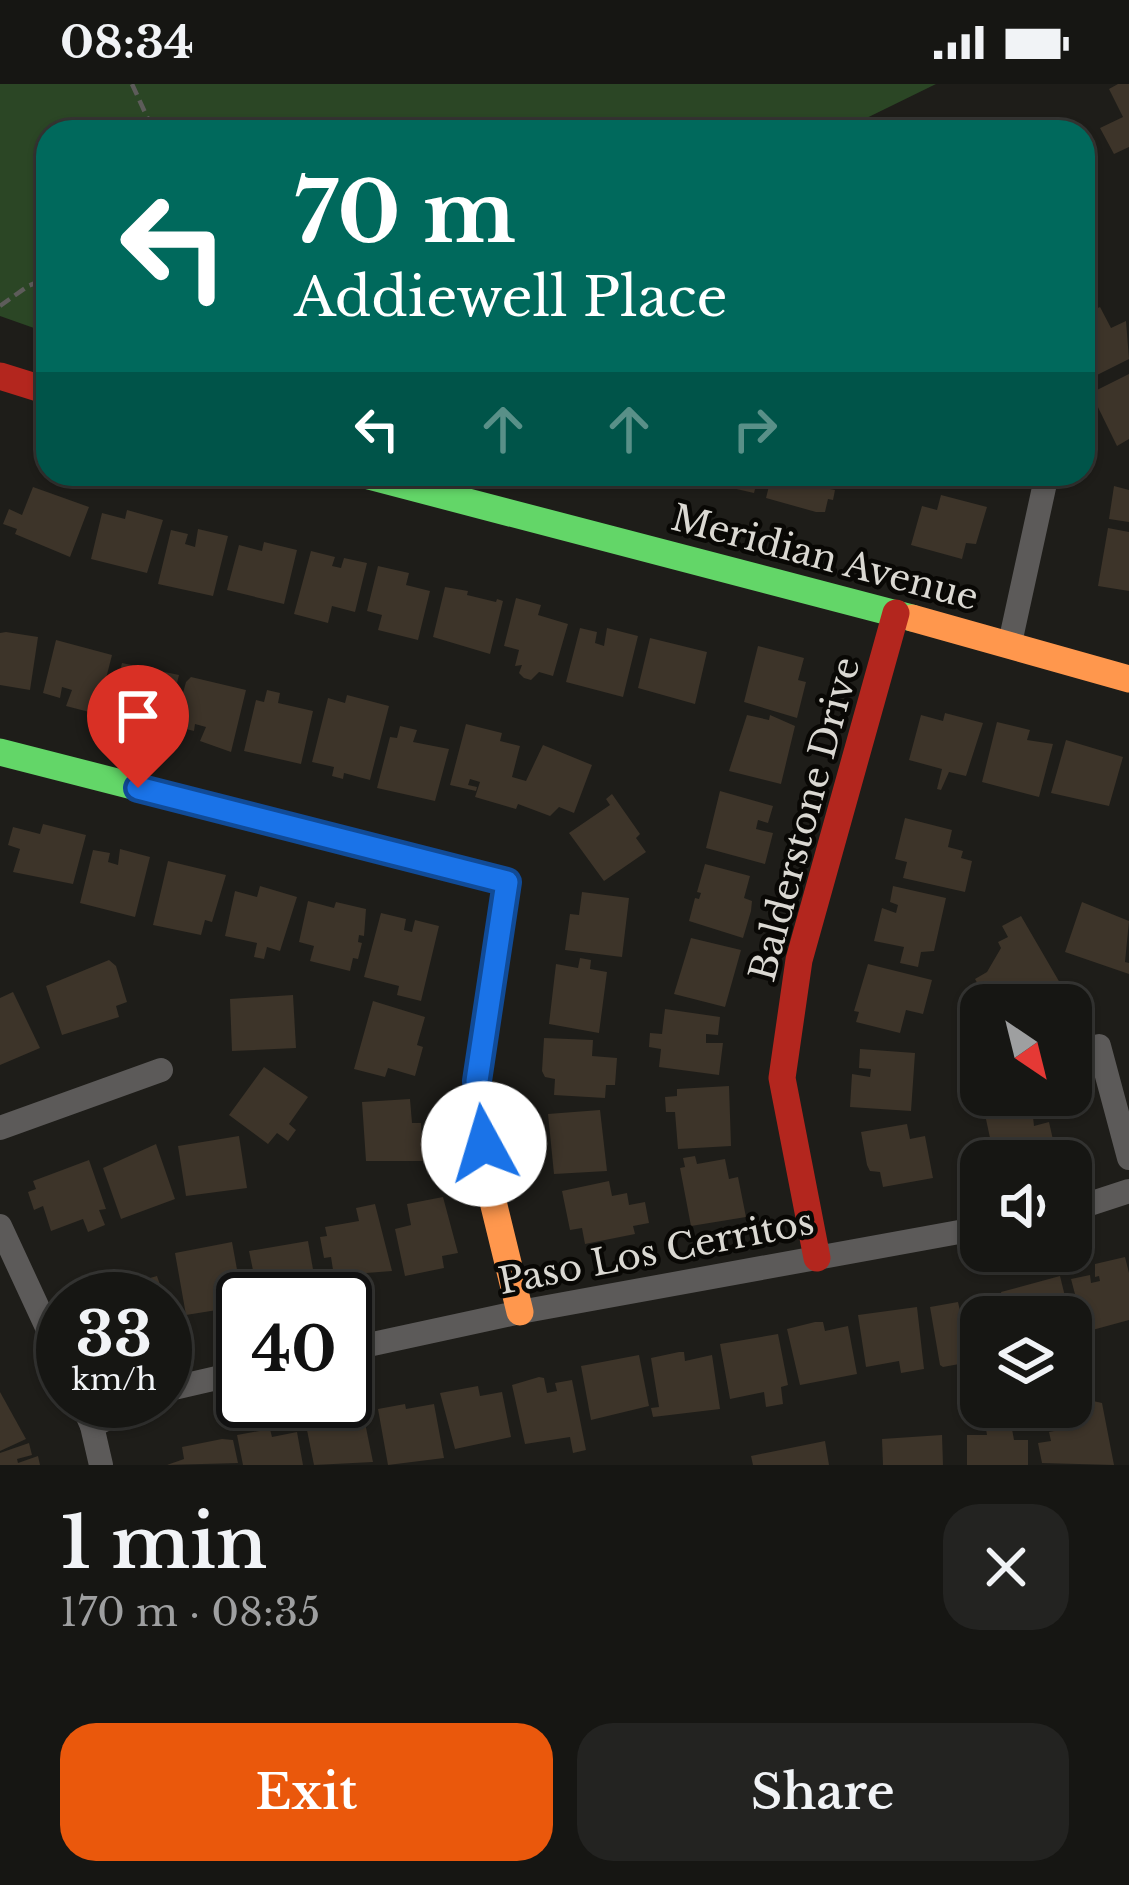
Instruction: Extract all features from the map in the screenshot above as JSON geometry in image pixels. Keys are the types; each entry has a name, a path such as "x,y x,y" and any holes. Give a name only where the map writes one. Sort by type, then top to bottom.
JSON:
{"street":[{"path":"2,376 36,387"},
{"name":"Meridian Avenue","path":"407,486 1010,643 1129,679"},
{"path":"1010,643 1043,486"},
{"name":"Balderstone Drive","path":"817,1258 782,1078 799,960 896,613"},
{"path":"0,752 507,882 477,1081 487,1177 520,1312"},
{"path":"1099,1046 1129,1158"},
{"path":"0,1128 161,1070"},
{"path":"1092,1203 1129,1191"},
{"path":"0,1226 36,1304"},
{"name":"Paso Los Cerritos","path":"372,1344 520,1312 960,1232"},
{"path":"92,1428 101,1465"}],"path":[{"path":"132,84 148,120"},
{"path":"0,306 36,283"}],"green space":[{"path":"0,84 936,84 862,120 36,120 36,329 0,316"}],"building":[{"path":"1129,84 1129,147 1114,154 1100,128 1123,117 1109,89"},
{"path":"1100,307 1111,328 1126,321 1129,359 1095,376 1095,309"},
{"path":"1129,374 1129,439 1117,446 1095,401 1095,391"},
{"path":"733,486 756,486 754,493"},
{"path":"769,486 831,486 835,490 825,512 766,498"},
{"path":"1114,486 1129,490 1129,522 1109,519"},
{"path":"33,487 89,507 70,557 15,534 17,529 3,524 9,509 22,515"},
{"path":"941,495 987,507 976,544 966,543 962,559 911,545 922,506 937,510"},
{"path":"127,510 163,520 147,573 91,559 102,513 125,519"},
{"path":"1108,528 1129,532 1129,591 1098,586"},
{"path":"198,529 228,536 213,596 158,584 171,530 188,534 185,544 195,547"},
{"path":"264,542 297,550 284,604 227,590 239,545 262,551"},
{"path":"311,551 335,557 332,566 341,568 344,558 367,563 355,612 332,606 328,623 294,614"},
{"path":"378,566 409,573 406,585 430,591 418,640 378,630 382,615 367,611"},
{"path":"445,587 503,601 490,654 433,637"},
{"path":"516,598 541,605 538,615 568,624 553,676 539,672 531,680 524,678 519,673 522,665 515,666 519,650 504,646"},
{"path":"580,628 597,632 595,643 604,646 607,628 638,636 623,697 566,682"},
{"path":"0,633 38,637 30,690 0,685"},
{"path":"650,638 707,652 695,704 638,688"},
{"path":"56,640 112,655 97,714 66,706 72,690 62,687 60,698 43,693"},
{"path":"758,646 804,658 798,680 806,682 797,718 744,702"},
{"path":"122,663 179,675 166,727 110,713"},
{"path":"191,677 246,690 231,752 200,741 206,727 195,724 194,731 174,726"},
{"path":"267,690 280,693 278,703 313,711 301,764 244,751 256,700 264,702"},
{"path":"347,695 389,706 370,780 344,773 343,779 332,776 334,767 312,762 328,698 345,703"},
{"path":"945,713 983,723 966,776 949,772 941,790 937,789 942,769 909,760 921,715 943,721"},
{"path":"747,715 769,720 770,715 795,726 781,784 729,771"},
{"path":"997,722 1030,730 1027,740 1053,744 1039,797 982,782"},
{"path":"466,724 502,733 500,741 520,746 512,777 526,781 543,745 592,765 574,813 559,807 550,816 518,804 516,809 475,797 480,782 470,779 468,785 477,787 476,791 450,785"},
{"path":"400,726 417,730 413,742 449,749 435,801 377,788 390,737 397,738"},
{"path":"1066,740 1123,757 1109,806 1051,793"},
{"path":"720,791 773,806 768,823 758,820 756,829 773,833 765,864 706,848"},
{"path":"612,794 640,834 636,838 646,852 604,881 569,833 610,805 606,799"},
{"path":"905,818 952,830 948,847 963,851 961,858 972,861 965,892 903,878 907,862 895,859"},
{"path":"43,824 86,835 73,884 13,872 20,849 8,845 13,827 40,834"},
{"path":"120,849 150,857 135,917 80,903 93,850 110,853 108,862 118,865"},
{"path":"168,861 226,875 212,922 205,920 201,935 153,925"},
{"path":"705,864 750,876 744,898 752,901 751,911 743,938 689,921 701,893 697,892"},
{"path":"260,886 297,897 280,951 267,947 264,959 254,957 257,943 225,936 235,891 257,897"},
{"path":"893,886 946,898 934,951 921,952 918,967 900,963 904,947 874,941 882,908 896,913 898,905 890,902"},
{"path":"582,892 629,898 622,957 565,950 570,914 579,915"},
{"path":"308,901 366,909 364,936 359,935 358,959 353,958 350,971 310,961 314,946 299,942"},
{"path":"1082,902 1129,921 1125,962 1129,974 1065,952"},
{"path":"381,913 406,919 404,930 412,932 415,920 439,926 421,1001 397,995 399,986 364,977"},
{"path":"1021,916 1060,983 978,984 975,979 987,972 1001,948 998,942 1008,937 1002,926"},
{"path":"691,938 741,950 725,1007 674,994"},
{"path":"580,958 591,960 590,969 607,972 599,1033 549,1024 556,964 578,968"},
{"path":"109,960 116,966 127,1002 116,1006 119,1017 62,1035 46,986"},
{"path":"868,964 932,980 923,1014 906,1010 900,1033 856,1022 859,1012 854,1011"},
{"path":"13,992 40,1048 0,1065 0,998"},
{"path":"293,995 296,1048 232,1051 230,999"},
{"path":"373,1001 425,1017 415,1076 388,1068 385,1077 354,1069"},
{"path":"665,1009 720,1017 718,1035 706,1034 706,1043 723,1043 719,1075 659,1067 661,1049 649,1047 650,1033 662,1034"},
{"path":"544,1038 593,1040 592,1056 617,1058 615,1085 606,1085 605,1098 554,1095 555,1079 542,1071"},
{"path":"860,1049 915,1053 911,1111 850,1107 852,1074 870,1077 871,1069 859,1068"},
{"path":"264,1067 308,1097 289,1124 296,1130 288,1141 277,1133 268,1144 229,1115"},
{"path":"729,1086 731,1146 678,1149 675,1112 666,1112 665,1097 677,1096 677,1089"},
{"path":"410,1099 412,1123 421,1123 423,1161 366,1161 362,1102"},
{"path":"600,1110 607,1171 554,1174 548,1114"},
{"path":"985,1116 1038,1116 1033,1117 1034,1126 1049,1122 1053,1140 990,1140"},
{"path":"907,1124 910,1139 925,1136 933,1178 883,1187 880,1172 870,1171 867,1165 861,1132"},
{"path":"239,1136 247,1188 186,1196 178,1146"},
{"path":"156,1144 175,1199 121,1219 103,1168"},
{"path":"695,1156 697,1164 725,1159 729,1179 738,1177 746,1217 691,1226 680,1168 685,1167 683,1158"},
{"path":"89,1160 106,1209 99,1210 105,1225 88,1232 83,1219 51,1231 43,1206 34,1210 28,1192 36,1189 33,1181"},
{"path":"609,1181 612,1196 627,1193 629,1205 645,1202 649,1223 633,1226 635,1234 585,1244 582,1228 570,1230 562,1191"},
{"path":"443,1197 458,1253 442,1256 444,1268 405,1276 395,1229 411,1225 407,1204"},
{"path":"375,1204 392,1271 333,1272 331,1257 324,1258 320,1237 327,1236 325,1227 359,1221 356,1208"},
{"path":"308,1241 313,1272 253,1272 249,1251"},
{"path":"232,1242 237,1272 216,1272 216,1310 192,1314 192,1272 178,1272 175,1253"},
{"path":"1125,1257 1129,1320 1092,1330 1092,1296 1075,1296 1071,1279 1090,1275 1091,1283 1100,1281 1095,1277 1095,1264"},
{"path":"1060,1276 1065,1296 1002,1296 1001,1292"},
{"path":"958,1302 960,1364 940,1365 930,1307"},
{"path":"917,1307 924,1369 901,1373 899,1361 866,1367 858,1315"},
{"path":"823,1322 825,1331 848,1326 857,1374 800,1385 787,1329"},
{"path":"778,1334 788,1385 781,1387 783,1404 766,1407 764,1392 730,1399 720,1344"},
{"path":"684,1352 685,1361 712,1355 720,1409 653,1417 651,1408 659,1407 651,1358"},
{"path":"639,1355 649,1406 591,1420 581,1366"},
{"path":"544,1378 547,1393 557,1391 555,1383 572,1380 586,1450 573,1453 570,1437 525,1444 512,1385"},
{"path":"478,1386 480,1396 502,1392 511,1437 455,1449 440,1393"},
{"path":"0,1392 26,1439 0,1451"},
{"path":"1092,1401 1102,1403 1114,1465 1042,1463 1038,1443 1051,1441 1049,1432 1092,1428"},
{"path":"405,1404 406,1409 434,1404 444,1458 388,1465 378,1409"},
{"path":"307,1428 366,1428 373,1462 314,1465"},
{"path":"270,1429 272,1437 297,1432 303,1465 243,1465 237,1435"},
{"path":"986,1429 1012,1429 1014,1440 1028,1440 1028,1465 967,1465 967,1435 987,1435"},
{"path":"942,1435 943,1465 883,1465 882,1439"},
{"path":"233,1440 238,1463 167,1465 184,1459 182,1447"},
{"path":"825,1441 829,1465 753,1465 751,1456"},
{"path":"29,1443 32,1455 17,1459 18,1463 38,1456 40,1465 0,1465 0,1453"}],"traffic: fast":[{"path":"407,486 912,618"},
{"path":"0,752 507,882 488,1009"}],"traffic: slow":[{"path":"912,618 1129,679"},
{"path":"488,1009 477,1080 487,1177 520,1312"}],"traffic: jam":[{"path":"0,376 36,387"},
{"path":"817,1258 782,1078 799,960 896,613"}],"route":[{"path":"138,788 507,882 477,1081 484,1144"}]}
